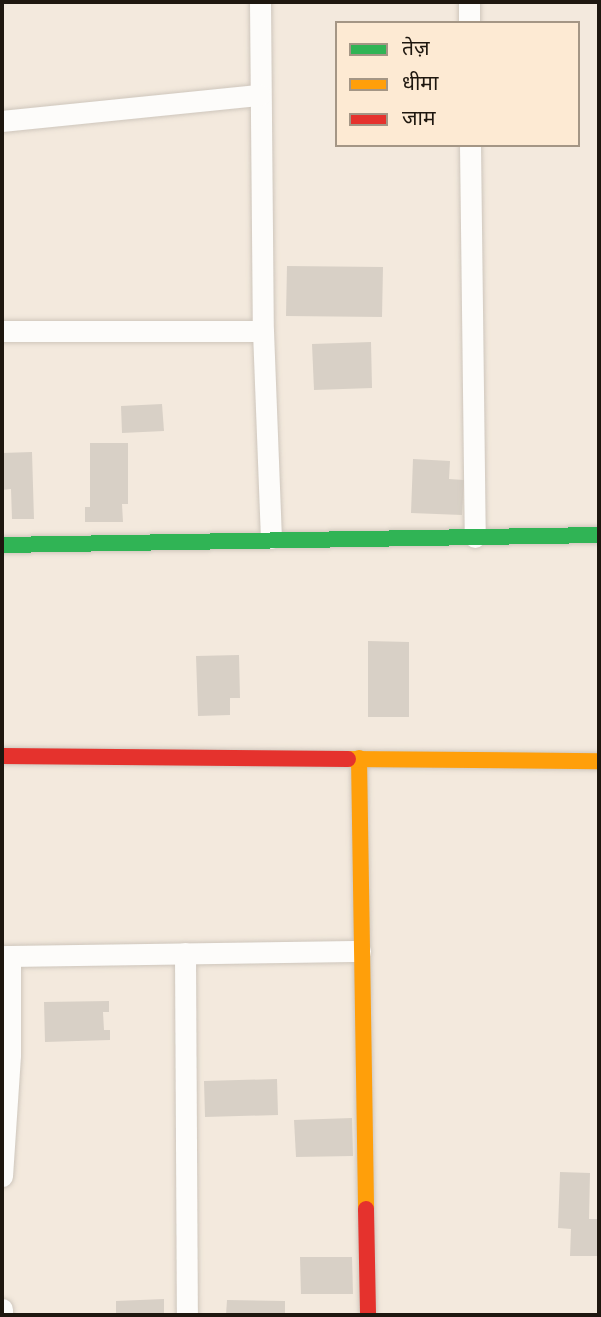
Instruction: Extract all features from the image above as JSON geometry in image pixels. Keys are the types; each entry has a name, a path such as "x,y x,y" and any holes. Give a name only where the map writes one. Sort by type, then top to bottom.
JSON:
{"street":[{"path":"260,2 263,331 271,538"},
{"path":"469,2 469,21"},
{"path":"2,121 260,95"},
{"path":"470,147 475,537"},
{"path":"2,331 263,331"},
{"path":"2,545 271,538 599,535"},
{"path":"2,756 599,761"},
{"path":"359,758 360,951 368,1315"},
{"path":"2,1176 10,1054 6,956 360,951"},
{"path":"185,953 187,1315"},
{"path":"2,1309 2,1315"}],"building":[{"path":"287,266 383,267 382,317 286,316"},
{"path":"371,342 372,388 314,390 312,344"},
{"path":"162,404 164,431 122,433 121,406"},
{"path":"90,443 128,443 128,504 122,504 123,522 85,522 85,507 90,507"},
{"path":"32,452 34,519 12,519 11,489 2,490 2,453"},
{"path":"413,459 450,461 449,479 464,480 462,515 411,513"},
{"path":"368,641 409,642 409,717 368,717"},
{"path":"239,655 240,698 230,698 230,715 198,716 196,656"},
{"path":"109,1001 109,1012 103,1012 104,1030 110,1030 110,1040 45,1042 44,1002"},
{"path":"277,1079 278,1115 205,1117 204,1081"},
{"path":"352,1118 353,1156 296,1157 294,1120"},
{"path":"560,1172 590,1173 589,1219 599,1219 599,1256 570,1256 571,1229 558,1228"},
{"path":"300,1257 352,1257 353,1294 301,1294"},
{"path":"164,1299 164,1315 116,1315 116,1301"},
{"path":"227,1300 285,1301 285,1315 226,1315"}],"traffic: fast":[{"path":"2,545 599,535"}],"traffic: slow":[{"path":"359,758 366,1209"},
{"path":"348,759 599,761"}],"traffic: jam":[{"path":"2,756 348,759"},
{"path":"366,1209 368,1315"}]}
